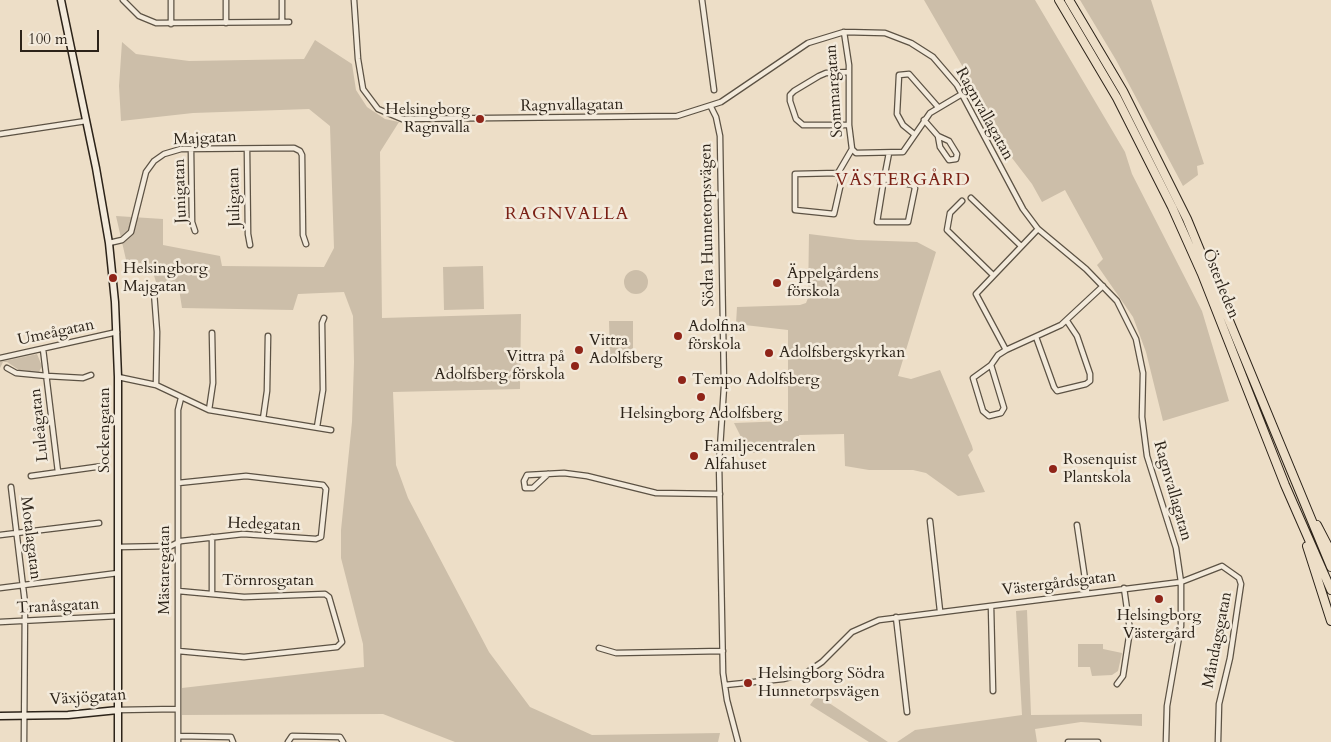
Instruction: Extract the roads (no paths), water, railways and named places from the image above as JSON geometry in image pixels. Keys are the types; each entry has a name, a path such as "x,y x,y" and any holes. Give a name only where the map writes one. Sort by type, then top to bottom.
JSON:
{"main road":[{"name":"Österleden","path":"1059,0 1117,98 1172,207 1202,274 1296,511 1331,590"},
{"name":"Österleden","path":"1069,0 1123,91 1187,219 1331,567"},
{"path":"1296,485 1331,552"},
{"path":"1296,511 1331,621"}],"street":[{"name":"Sockengatan","path":"61,0 109,243 117,332 118,742"},
{"path":"123,0 133,11 147,20 172,24 289,22"},
{"path":"171,0 172,24"},
{"path":"226,0 226,23"},
{"path":"282,0 282,22"},
{"name":"Ragnvallagatan","path":"354,0 361,85 373,105 392,117 430,120 667,116 711,107 734,95 803,46 819,38 844,32 885,33 911,43 940,64 962,94 1018,201 1038,229 1103,286 1121,308 1138,347 1143,373 1142,417 1147,456 1176,548 1181,582 1181,626 1167,706 1166,742"},
{"path":"702,0 714,90"},
{"name":"Sommargatan","path":"838,173 852,149 849,125 849,72 844,32"},
{"path":"849,72 826,73 790,95 796,119 803,125 849,125"},
{"path":"914,134 903,125 897,114 899,74 909,74 938,107"},
{"name":"Sommargatan","path":"852,149 858,154 889,153 905,150 924,120 938,107 962,94"},
{"name":"Södra Hunnetorpsvägen","path":"711,107 718,122 720,136 724,387 720,494 723,651 725,685 738,742"},
{"path":"924,120 938,136 949,141 957,154 956,159 949,160 940,147 938,136"},
{"path":"0,134 86,122"},
{"name":"Majgatan","path":"109,243 122,240 131,232 142,183 150,165 169,152 191,149 294,148 300,151 303,235 306,244"},
{"name":"Junigatan","path":"191,149 192,222 195,231"},
{"name":"Juligatan","path":"246,149 248,234 250,245"},
{"path":"884,179 913,185 915,188 908,222 877,222 884,179 889,153"},
{"path":"838,173 842,184 834,214 795,210 795,174 838,173"},
{"path":"971,198 1021,246"},
{"path":"962,201 950,213 947,230 993,275"},
{"path":"1006,350 976,294 1038,229"},
{"path":"992,365 1004,408 1001,413 989,416 983,411 972,381 975,375 992,365 998,355 1006,350 1067,321 1103,286"},
{"path":"154,292 157,332 156,385"},
{"path":"317,427 323,390 322,323 324,318"},
{"path":"1036,337 1057,391 1086,384 1090,381 1090,374 1077,336 1067,321"},
{"name":"Umeågatan","path":"0,358 117,332"},
{"path":"209,410 212,384 212,333"},
{"path":"263,419 268,390 268,336"},
{"name":"Luleågatan","path":"43,349 58,472"},
{"name":"Luleågatan","path":"7,368 16,373 47,376 83,378 91,375"},
{"path":"118,377 156,385 209,410 331,430"},
{"name":"Mästaregatan","path":"178,739 178,410 181,398"},
{"name":"Luleågatan","path":"31,476 103,466"},
{"path":"548,474 533,488 525,488 524,481 527,475 548,474 580,475 656,493 720,494"},
{"name":"Hedegatan","path":"118,547 171,546 212,537 243,534 320,539 326,488 323,484 246,476 178,483"},
{"name":"Motalagatan","path":"11,487 26,621 24,742"},
{"path":"930,521 940,611"},
{"path":"0,535 99,522"},
{"path":"1078,525 1087,592"},
{"path":"212,537 212,594"},
{"name":"Måndagsgatan","path":"1181,582 1220,566 1241,581 1230,658 1219,704 1218,742"},
{"path":"0,588 118,573"},
{"name":"Västergårdsgatan","path":"725,685 800,676 822,662 845,637 857,628 879,620 1087,592 1181,582"},
{"path":"1118,684 1123,676 1130,630 1124,588"},
{"name":"Törnrosgatan","path":"178,591 244,597 327,595 342,640 339,646 244,657 178,650"},
{"path":"991,606 993,691"},
{"name":"Tranåsgatan","path":"0,622 118,616"},
{"path":"896,617 907,712"},
{"path":"600,648 616,653 723,651"},
{"name":"Växjögatan","path":"0,716 68,715 118,710 177,709"},
{"path":"178,739 231,736 233,742"},
{"path":"288,742 292,736 340,737 343,742"},
{"path":"1068,742 1098,742"}],"place":[{"name":"Helsingborg Ragnvalla","path":"480,119"},
{"name":"Helsingborg Majgatan","path":"113,278"},
{"name":"Äppelgårdens förskola","path":"777,283"},
{"name":"Adolfina förskola","path":"678,336"},
{"name":"Vittra Adolfsberg","path":"579,350"},
{"name":"Adolfsbergskyrkan","path":"769,353"},
{"name":"Vittra på Adolfsberg förskola","path":"575,366"},
{"name":"Tempo Adolfsberg","path":"682,380"},
{"name":"Helsingborg Adolfsberg","path":"701,397"},
{"name":"Familjecentralen Alfahuset","path":"694,456"},
{"name":"Rosenquist Plantskola","path":"1053,469"},
{"name":"Helsingborg Västergård","path":"1159,599"},
{"name":"Helsingborg Södra Hunnetorpsvägen","path":"748,683"}],"district":[{"name":"VÄSTERGÅRD","path":"903,181"},
{"name":"RAGNVALLA","path":"567,215"}]}
